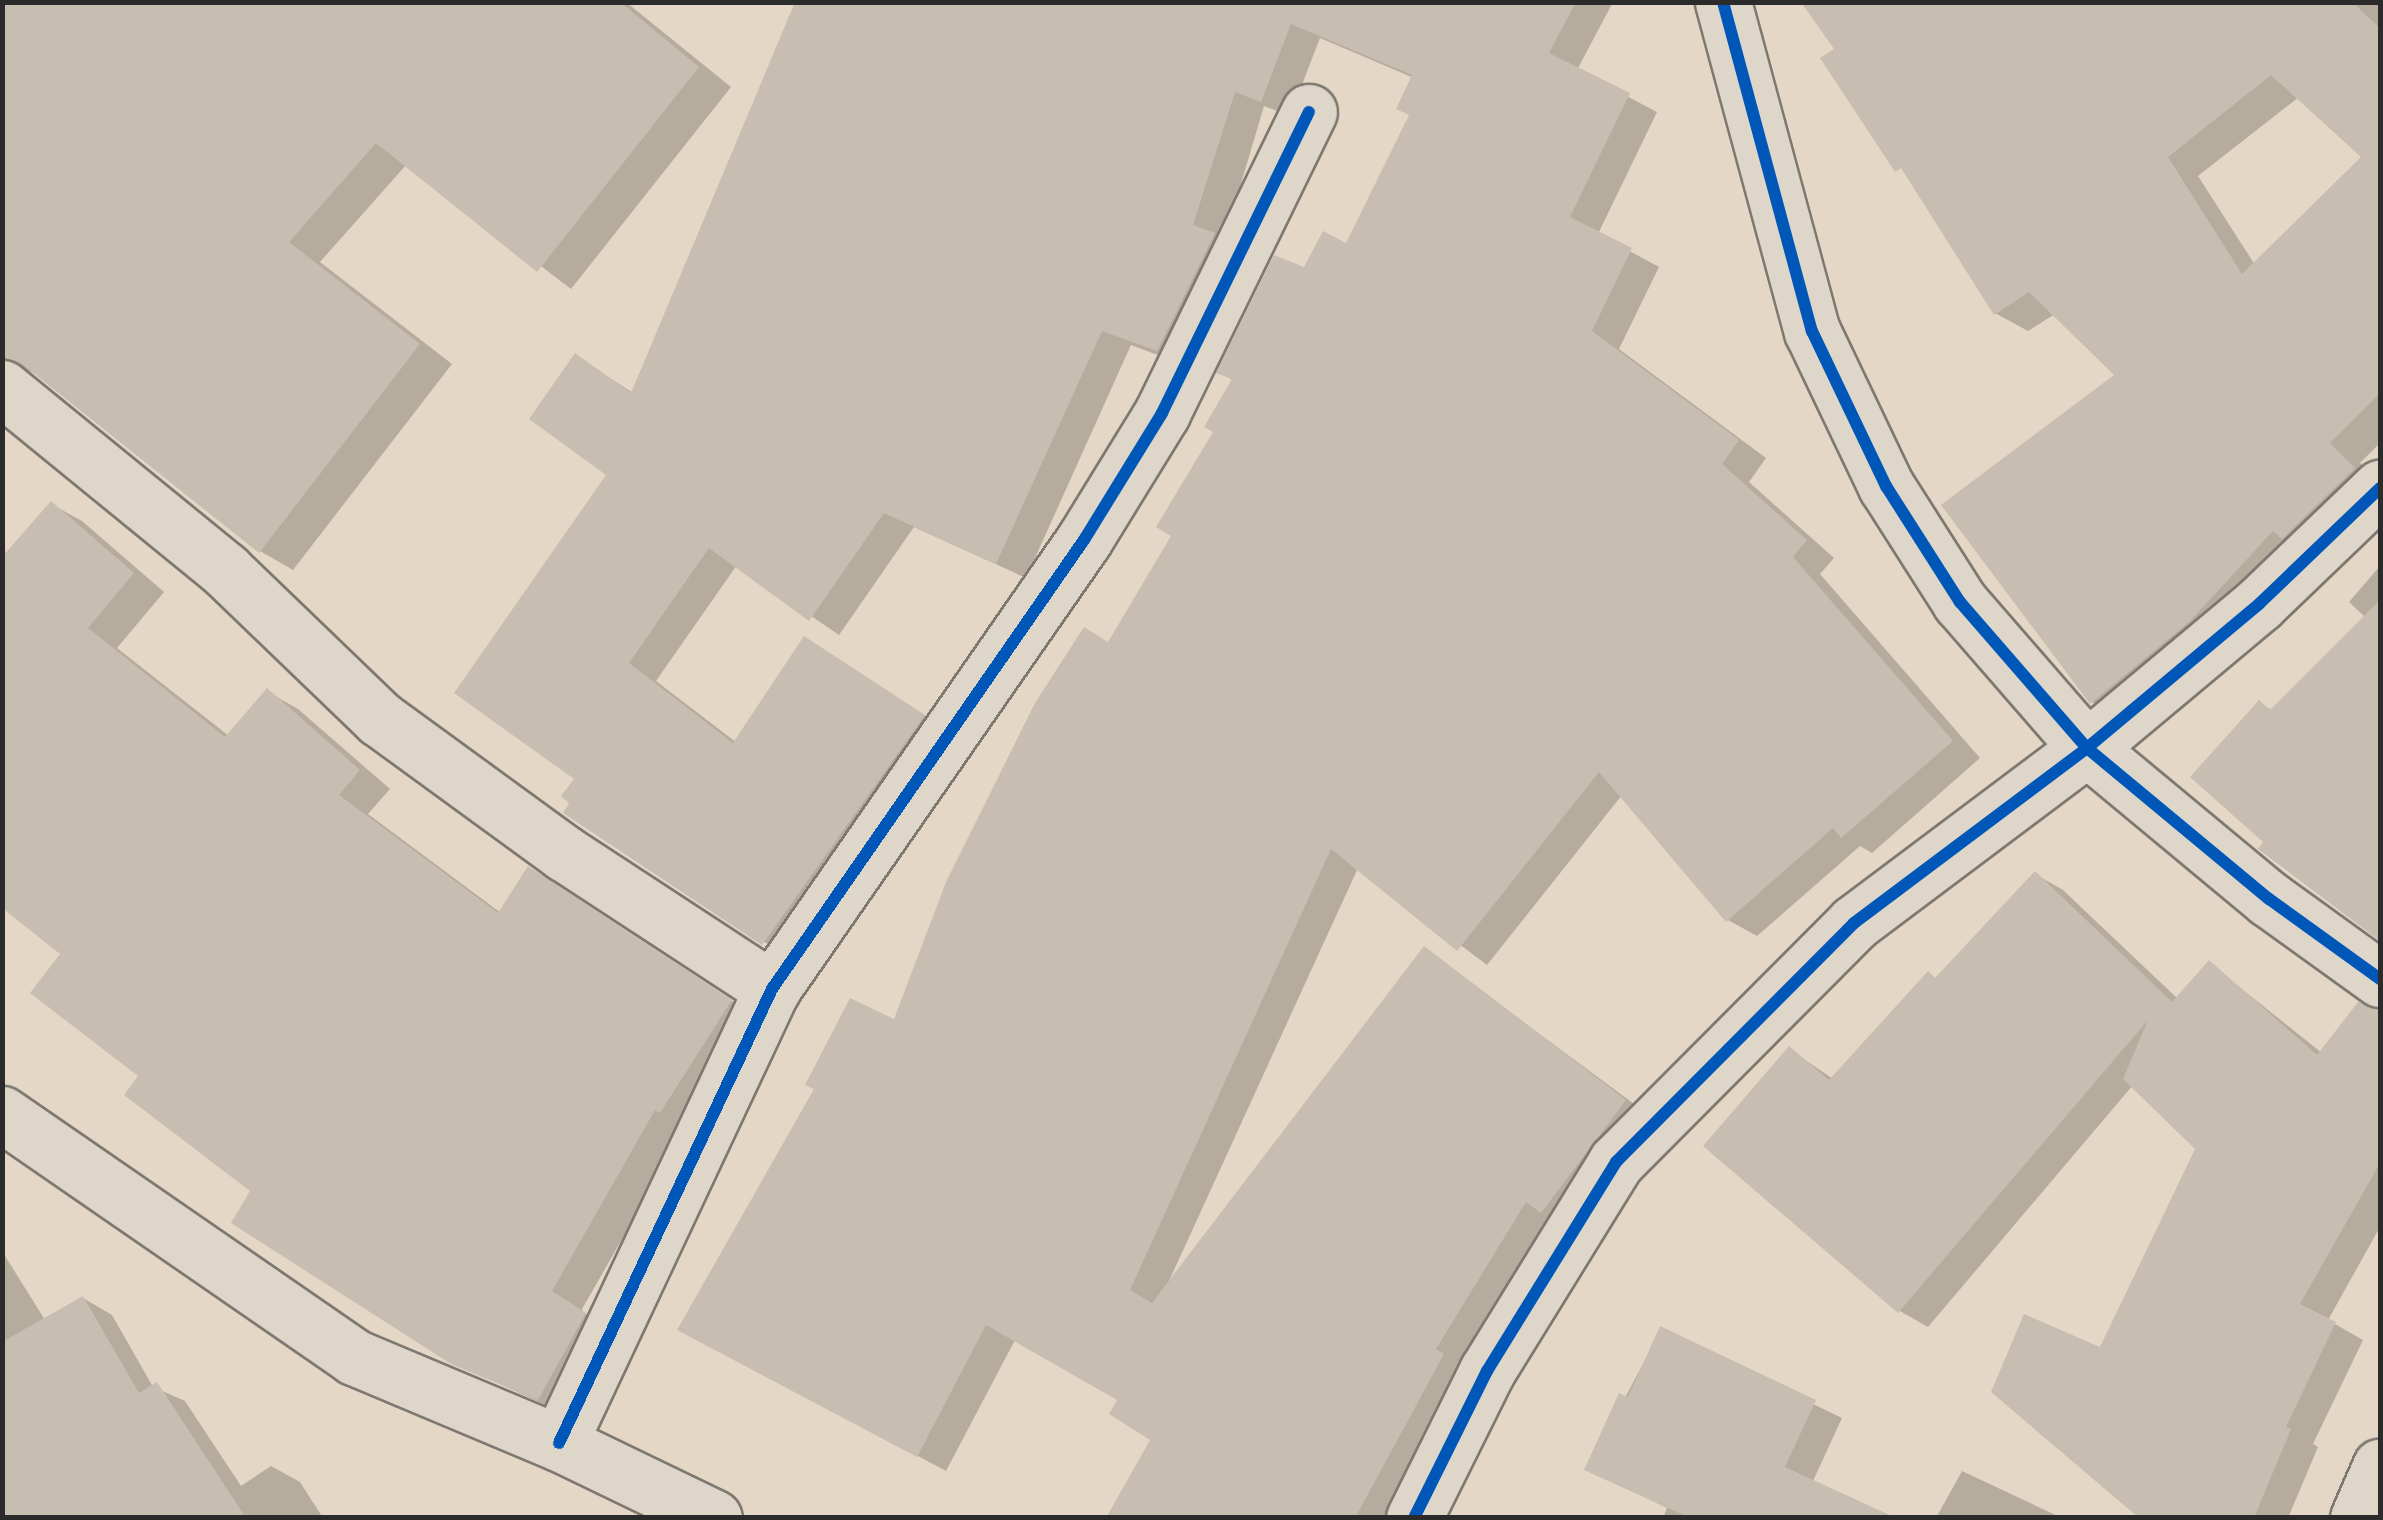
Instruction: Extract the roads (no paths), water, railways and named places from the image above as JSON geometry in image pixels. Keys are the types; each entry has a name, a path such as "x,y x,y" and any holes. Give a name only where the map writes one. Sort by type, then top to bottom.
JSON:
{"street":[{"path":"1723,2 1812,330 1886,486 1960,602 2087,748 2269,899 2380,979"},
{"path":"559,1443 772,989 1084,540 1162,413 1309,112"},
{"path":"2,388 225,570 380,719 564,853 772,989"},
{"path":"1414,1518 1487,1371 1616,1162 1854,923 2087,748 2259,604 2380,488"},
{"path":"2,1114 354,1358 559,1443 714,1518"},
{"path":"2358,1518 2380,1467"}]}
